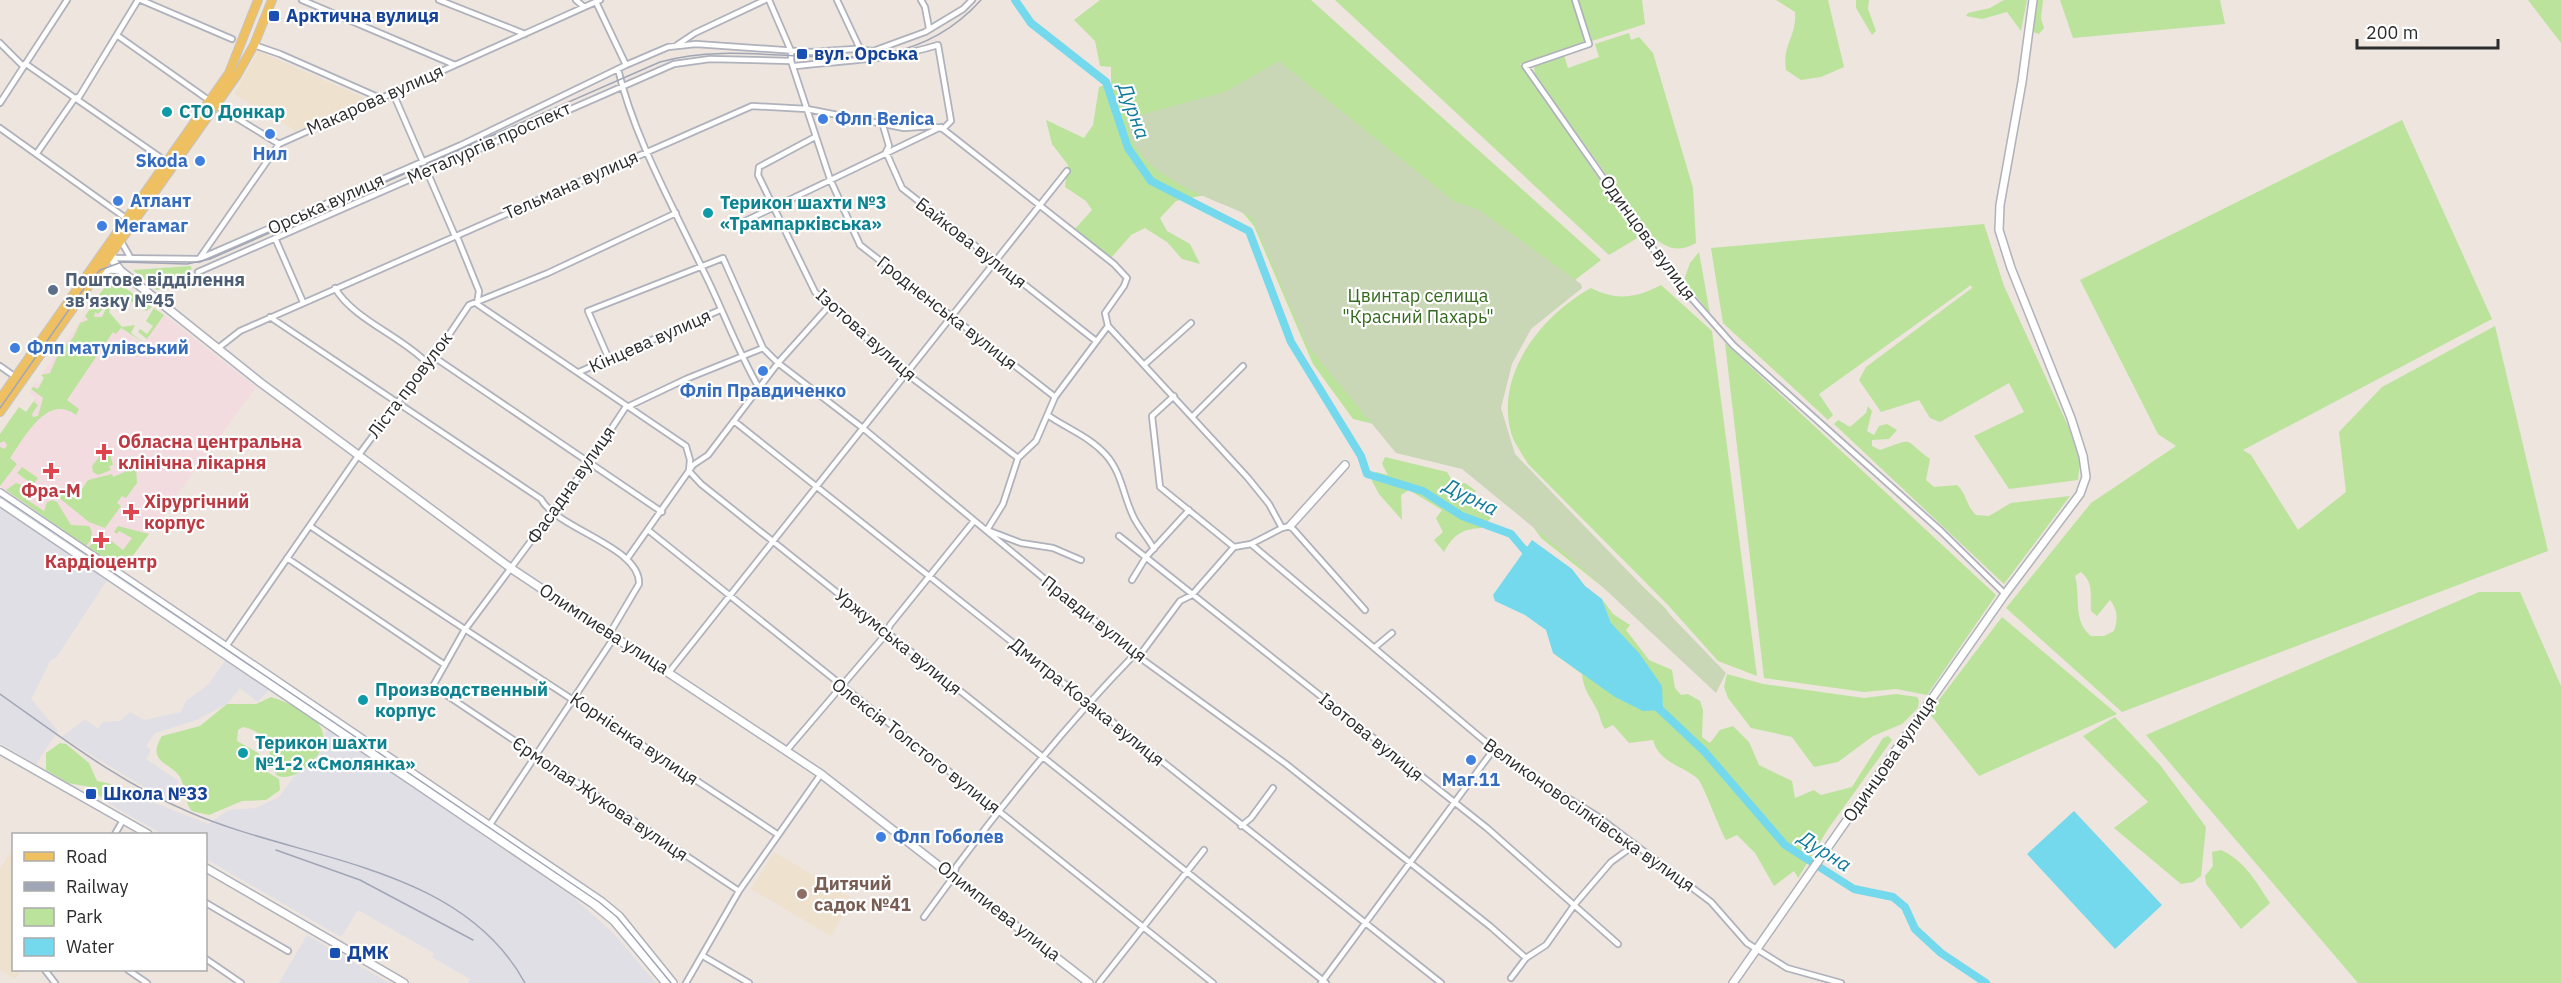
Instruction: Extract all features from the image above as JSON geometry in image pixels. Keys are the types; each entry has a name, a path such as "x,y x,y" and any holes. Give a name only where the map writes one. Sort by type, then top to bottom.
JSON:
{"main road":[{"path":"0,399 19,379 112,257 127,219 167,162 213,104 236,61 258,0"},
{"path":"0,412 86,276 119,236 254,45 272,0"},
{"name":"Одинцова вулиця","path":"1733,983 2005,594 2080,494 2086,477 2083,456 2071,418 2011,268 1999,230 2000,205 2022,82 2032,0"},
{"path":"112,257 121,271"},
{"path":"96,276 110,269 121,271"},
{"name":"Олимпиева улица","path":"121,271 217,349 512,569 670,671 821,774 1089,983"},
{"path":"1290,526 1345,465"},
{"path":"0,493 224,649 619,916 674,983"},
{"path":"0,502 224,649"},
{"path":"0,750 146,833"},
{"path":"488,829 614,921 666,983"},
{"path":"207,869 404,983"}],"street":[{"path":"0,103 67,0"},
{"path":"37,153 75,98 79,97 139,0 232,39"},
{"path":"302,0 455,65"},
{"path":"439,0 525,34"},
{"path":"576,0 584,7"},
{"name":"Орська вулиця","path":"112,257 200,259 423,160 626,65 676,45 695,33 767,0 791,51"},
{"path":"837,0 861,51"},
{"path":"921,0 929,28"},
{"name":"Орська вулиця","path":"676,45 724,45 791,51 873,51 890,46 945,21 972,0"},
{"name":"Одинцова вулиця","path":"1575,0 1589,44 1525,66 1672,276 1733,345 1941,531 2005,594"},
{"path":"598,1 626,65"},
{"name":"Макарова вулиця","path":"279,144 598,1"},
{"path":"118,36 213,104 279,144 200,259"},
{"path":"0,43 22,64 26,64 167,162"},
{"path":"254,45 380,98"},
{"name":"Металургів проспект","path":"198,272 622,85 674,64 691,60 793,64 860,62 904,56 938,45 951,121 942,128"},
{"name":"Гродненська вулиця","path":"791,51 815,138 860,245 1055,397"},
{"path":"618,69 648,151 701,264 740,355 759,388"},
{"path":"393,93 479,291 477,304 686,446 689,471"},
{"name":"Тельмана вулиця","path":"217,349 240,331 270,317 752,106 807,109 904,128 942,128"},
{"name":"Байкова вулиця","path":"882,122 890,146 886,152 908,193 1096,341"},
{"path":"0,128 127,219"},
{"path":"743,222 830,178 942,128 1114,264 1127,278 1105,313 1108,326 1193,416 1269,504 1282,528"},
{"name":"Ізотова вулиця","path":"815,138 759,167 758,175 815,292 828,306 908,374 1018,458"},
{"path":"670,671 1067,171"},
{"name":"Ліста провулок","path":"224,649 358,456 427,363 434,357 469,305 477,304 676,213"},
{"path":"119,236 127,255 132,258"},
{"path":"275,238 303,303"},
{"path":"86,276 94,267 112,257"},
{"name":"Правди вулиця","path":"701,264 723,258 763,348 778,363 864,429 1137,655 1286,764 1526,958"},
{"path":"608,357 588,311 701,264"},
{"path":"335,288 345,302 414,349 427,363"},
{"path":"627,559 689,471 708,455 778,363 828,306"},
{"name":"Кінцева вулиця","path":"579,372 608,357 720,310"},
{"path":"270,317 541,499 553,513 627,559 639,577 639,584 612,634 488,829"},
{"path":"1144,364 1191,323"},
{"path":"1081,560 1053,548 1021,543 987,530 1003,504 1018,458 1036,441 1049,416 1055,397 1108,326"},
{"path":"628,406 740,355 763,348"},
{"path":"434,357 662,512"},
{"path":"0,366 19,379"},
{"path":"1193,416 1244,366"},
{"path":"1174,396 1152,416 1160,487 1234,547"},
{"name":"Фасадна вулиця","path":"433,686 464,631 505,572 512,569 628,406"},
{"path":"1049,416 1075,434 1083,435 1106,455 1119,474 1134,519 1154,549"},
{"name":"Дмитра Козака вулиця","path":"734,421 818,485 1241,826 1441,983"},
{"name":"Уржумська вулиця","path":"689,471 701,484 773,540 886,634 1187,871 1323,982"},
{"path":"1132,580 1146,557 1189,510"},
{"path":"787,750 886,634 890,625 975,521"},
{"name":"Корнієнка вулиця","path":"310,526 464,631 573,698 777,834"},
{"path":"924,917 954,876 956,867 1042,756 1088,703 1137,655 1180,601 1192,596 1234,547 1251,544 1290,526 1325,561 1365,610"},
{"name":"Олексія Толстого вулиця","path":"648,530 1213,983"},
{"name":"Ізотова вулиця","path":"1119,536 1455,805 1487,828 1618,944"},
{"path":"1251,544 1374,648 1392,633"},
{"path":"287,558 445,665"},
{"name":"Великоновосілківська вулиця","path":"1374,648 1494,750 1548,790 1566,797 1597,816 1632,845 1711,902 1756,950 1793,970 1841,983"},
{"name":"Єрмолая Жукова вулиця","path":"433,686 534,756 739,891"},
{"path":"1323,982 1494,750"},
{"path":"686,983 739,891 821,774"},
{"path":"1241,826 1251,818 1273,788"},
{"path":"116,833 123,820"},
{"path":"1511,978 1526,958 1546,945 1575,904 1611,862 1632,845"},
{"path":"1099,983 1204,850"},
{"path":"207,904 288,951"},
{"path":"703,957 748,983"},
{"path":"207,960 241,983"},
{"path":"131,971 147,983"}],"shaded area":[{"path":"258,51 367,99 296,131 234,94"},
{"name":"Обласна центральна клінічна лікарня","path":"91,308 141,343 144,343 164,315 256,387 122,570 0,486 0,434 19,407 26,412 36,398 29,393 36,382 39,384 44,378 41,375"},
{"path":"0,505 109,577 56,658 51,660 31,699 58,731 36,764 0,743"},
{"path":"226,659 270,689 258,702 240,688 227,704 194,721 155,733 146,746 151,750 146,759 179,781 167,801 62,737 85,719 98,729 103,722 120,721 130,712 144,720 181,712 186,701 208,685"},
{"path":"328,729 574,898 613,933 656,983 468,983 470,979 432,957 434,953 358,910 341,937 207,860 207,833 160,833 108,803 120,784 142,798 208,824 229,810 256,808 279,797"},
{"path":"12,850 12,971 21,971 15,979 0,970 0,869"},
{"name":"Дитячий садок №41","path":"774,852 853,899 831,936 751,889"},
{"path":"307,935 389,983 279,983"}],"green space":[{"name":"Цвинтар селища \"Красний Пахарь\"","path":"1100,0 1311,0 1601,260 1531,314 1495,389 1503,440 1558,505 1665,608 1705,663 1702,666 1541,538 1506,489 1444,441 1353,419 1313,364 1254,226 1229,196 1200,196 1176,201 1160,218 1167,231 1190,244 1200,264 1182,259 1167,242 1145,228 1131,235 1111,258 1074,230 1092,210 1086,201 1065,187 1068,165 1052,144 1046,120 1084,138 1093,125 1099,87 1111,83 1111,67 1100,66 1095,41 1074,20"},
{"path":"1335,0 1642,0 1645,24 1520,64 1639,237 1609,255"},
{"path":"1776,0 1828,0 1844,67 1821,77 1801,80 1786,70 1786,53 1794,28 1795,12"},
{"path":"1856,0 1869,0 1868,9 1876,31 1872,35 1856,8"},
{"path":"2004,0 2027,0 2021,31 2007,12 1982,19 1966,16 1968,13 1990,8"},
{"path":"2035,0 2043,0 2041,18 2044,28 2039,34 2033,32"},
{"path":"2060,0 2220,0 2225,24 2073,38"},
{"path":"2528,0 2561,0 2561,43"},
{"path":"1629,33 1631,40 1639,37 1653,53 1693,188 1696,243 1682,248 1671,248 1649,234 1535,75 1534,68 1538,63 1564,55 1568,68 1599,57 1595,44"},
{"name":"Цвинтар селища \"Красний Пахарь\"","path":"1279,61 1455,202 1478,209 1581,284 1582,288 1531,329 1512,364 1501,408 1515,454 1726,673 1716,693 1577,563 1462,469 1396,453 1308,346 1252,217 1175,182 1157,170 1132,140 1128,122 1140,115 1225,92"},
{"path":"2402,120 2492,319 2243,450 2251,455 2298,530 2346,492 2339,432 2382,387 2495,326 2548,551 2122,712 2006,608 2091,503 2176,446 2158,434 2080,280","holes":["2081,572 2090,590 2091,611 2097,616 2110,600 2116,611 2114,631 2104,636 2091,636 2081,623 2075,576"]},
{"path":"1984,224 2004,286 2069,428 2080,462 2078,480 2009,489 1974,436 2024,412 2009,383 1940,422 1930,418 1919,400 1881,412 1859,380 1866,367 1972,288 1971,285 1819,394 1833,415 1828,420 1723,323 1711,248"},
{"path":"1699,252 1710,314 1684,280 1690,263"},
{"path":"191,266 192,275 157,290 133,270"},
{"path":"115,282 152,307 146,311 129,300 115,302 112,306 98,296 106,286"},
{"path":"1661,285 1712,331 1757,676 1718,661 1668,605 1528,464 1512,436 1508,413 1509,391 1516,369 1526,349 1555,314 1591,288 1609,295 1626,296 1643,293"},
{"path":"97,299 107,305 98,314 95,312 94,317 102,317 107,306 111,308 109,312 122,327 135,325 131,333 144,343 121,328 116,334 113,332 67,400 79,409 76,415 56,409 46,413 38,420 10,458 17,464 0,486 0,447 5,449 7,445 4,441 0,443 0,434 19,407 26,412 36,398 34,402 38,405 32,414 33,417 38,416 43,398 31,389 33,387 38,389 44,378 41,375 50,373 57,357 66,350 65,346 73,338 80,323 88,320 85,316"},
{"path":"154,308 164,315 147,339 138,332 140,329 147,334 153,326 146,321"},
{"path":"1725,343 1996,595 1927,695 1896,689 1864,692 1764,678"},
{"path":"1868,406 1872,411 1867,431 1874,435 1879,426 1887,424 1897,430 1889,439 1872,440 1872,446 1880,450 1905,442 1912,444 1930,459 1926,480 1934,487 1957,485 1976,515 1989,516 2011,503 2070,496 2004,584 1834,424 1838,420 1850,427 1866,413"},
{"path":"103,452 110,454 113,465 109,466 111,470 98,475 93,472 92,466"},
{"path":"1385,457 1447,472 1454,484 1465,483 1476,491 1471,500 1480,506 1480,512 1493,516 1481,528 1459,534 1444,552 1434,540 1443,532 1436,518 1442,510 1409,490 1401,495 1402,520 1379,494 1372,481 1376,472 1388,475 1382,464"},
{"path":"22,467 38,478 33,485 17,473"},
{"path":"136,467 137,483 126,498 122,496 117,503 121,506 105,528 89,522 53,493 55,489 70,498 80,492 88,480 112,474 113,477"},
{"path":"16,483 32,489 26,499 44,511 47,502 53,500 57,502 71,525 89,526 92,536 86,546 6,490"},
{"path":"118,526 149,534 122,570 88,547 96,541 104,547 109,539 123,550 132,538 119,531 117,534 114,532"},
{"path":"2479,592 2520,592 2561,686 2561,983 2358,983 2146,735"},
{"path":"1602,599 1613,614 1630,625 1626,630 1649,660 1672,670 1675,688 1681,695 1688,694 1700,701 1703,710 1702,737 1710,743 1720,730 1733,726 1749,742 1759,765 1792,781 1795,798 1814,790 1821,795 1852,787 1883,738 1888,736 1892,740 1828,829 1798,878 1794,871 1774,886 1755,853 1737,835 1726,840 1698,779 1660,754 1653,740 1629,743 1613,725 1605,729 1586,689 1582,674 1553,653 1611,623"},
{"path":"2002,617 2117,714 1979,776 1929,713"},
{"path":"1727,674 1763,684 1864,698 1896,694 1917,697 1918,708 1902,724 1873,736 1838,762 1814,767 1792,737 1751,728 1728,698 1724,687"},
{"path":"271,697 295,706 316,721 322,729 323,738 317,756 294,775 278,776 274,771 268,747 263,738 256,732 243,727 238,730 237,741 258,753 267,772 279,779 280,790 266,800 242,801 209,815 192,811 181,779 158,757 158,745 162,736 200,726 227,704 256,704"},
{"path":"2115,717 2160,765 2206,827 2201,876 2193,882 2181,884 2114,828 2148,802 2083,736"},
{"path":"60,743 66,744 89,763 97,781 111,784 106,795 101,797 90,787 68,783 46,770 46,753"},
{"path":"2221,850 2243,866 2270,903 2241,929 2206,884 2205,876 2213,866 2212,852"}],"water":[{"path":"1532,540 1572,569 1585,586 1602,599 1611,623 1639,653 1662,686 1663,710 1643,711 1615,697 1553,653 1546,630 1525,615 1495,601 1493,595"},
{"path":"2074,811 2162,905 2115,949 2027,854"}],"waterway":[{"name":"Дурна","path":"1015,0 1031,23 1106,82 1128,148 1151,181 1249,231 1291,342 1361,456 1367,474 1423,491 1462,516 1511,534 1532,559"},
{"name":"Дурна","path":"1652,702 1704,751 1785,845 1854,889 1893,897 1905,907 1915,929 1941,953 1986,983"}],"tram line":[{"path":"0,408 87,284 100,270 122,262 187,264 210,259 660,62 702,55 744,53 828,57 869,56 908,48 946,30 981,0"},
{"path":"0,496 599,902 617,917 671,983"}],"railway":[{"path":"0,694 115,773 189,812 233,829 375,871 420,890 461,913 496,943 525,983"},
{"path":"276,850 360,880 473,940"}],"place":[{"name":"Арктична вулиця","path":"274,16"},
{"name":"вул. Орська","path":"802,54"},
{"name":"СТО Донкар","path":"167,112"},
{"name":"Флп Веліса","path":"823,119"},
{"name":"Нил","path":"270,134"},
{"name":"Skoda","path":"200,161"},
{"name":"Атлант","path":"118,201"},
{"name":"Терикон шахти №3 «Трампарківська»","path":"708,213"},
{"name":"Мегамаг","path":"102,226"},
{"name":"Поштове відділення зв'язку №45","path":"53,290"},
{"name":"Флп матулівський","path":"15,348"},
{"name":"Фліп Правдиченко","path":"763,371"},
{"name":"Обласна центральна клінічна лікарня","path":"104,452"},
{"name":"Фра-М","path":"51,471"},
{"name":"Хірургічний корпус","path":"131,512"},
{"name":"Кардіоцентр","path":"101,540"},
{"name":"Производственный корпус","path":"363,700"},
{"name":"Терикон шахти №1-2 «Смолянка»","path":"243,753"},
{"name":"Маг.11","path":"1471,760"},
{"name":"Школа №33","path":"91,794"},
{"name":"Флп Гоболев","path":"881,837"},
{"name":"Дитячий садок №41","path":"802,894"},
{"name":"ДМК","path":"335,953"}]}
